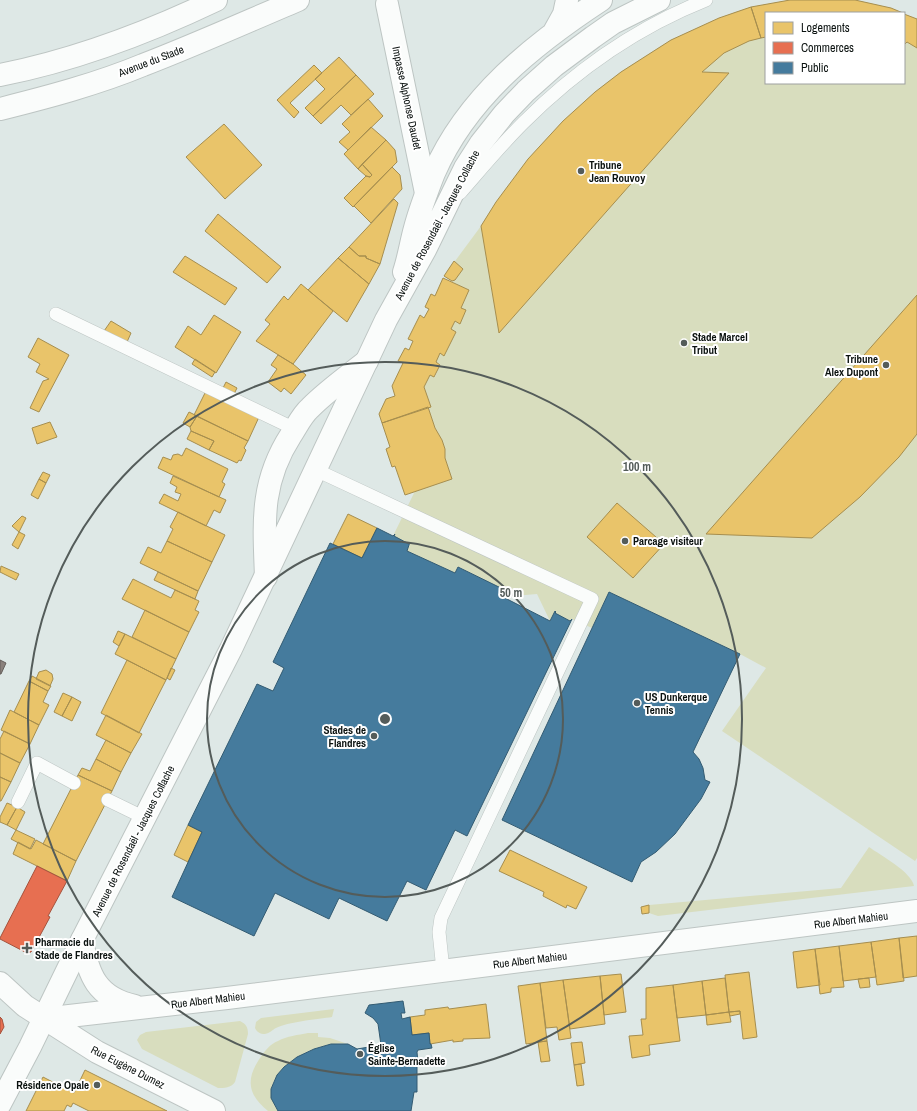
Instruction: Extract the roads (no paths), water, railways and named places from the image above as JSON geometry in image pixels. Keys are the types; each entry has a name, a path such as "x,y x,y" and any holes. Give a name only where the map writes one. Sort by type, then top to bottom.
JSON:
{"street":[{"path":"0,76 71,58 124,40 165,24 216,0"},
{"name":"Avenue du Stade","path":"0,109 48,97 143,65 298,0"},
{"path":"553,32 564,14 567,0"},
{"name":"Avenue de Rosendaël - Jacques Collache","path":"0,1104 231,649 367,361 386,320 406,266 426,193 447,147 471,111 501,78 553,32 601,0"},
{"path":"580,46 601,19 608,0"},
{"name":"Avenue de Rosendaël - Jacques Collache","path":"386,320 413,273 465,168 491,129 534,84 580,46 613,23 659,0"},
{"name":"Impasse Alphonse Daudet","path":"387,4 426,193"},
{"name":"Avenue de Rosendaël - Jacques Collache","path":"266,577 264,521 267,491 282,451 295,428 309,409 367,361"},
{"name":"Rue Albert Mahieu","path":"44,1019 227,998 917,911"},
{"name":"Rue Albert Mahieu","path":"82,940 87,962 100,988 114,999 124,1004 142,1008"},
{"name":"Rue Eugène Dumez","path":"0,983 25,1006 97,1052 214,1111"}],"lane":[{"path":"443,212 514,132 537,109 570,81 604,56 638,34 675,14 706,0"},
{"path":"56,314 295,428"},
{"path":"316,470 592,599 441,918 439,932 443,970"},
{"path":"18,802 37,763 74,783"},
{"path":"108,800 145,818"}],"place":[{"name":"Tribune Jean Rouvoy","path":"581,171"},
{"name":"Stade Marcel Tribut","path":"684,343"},
{"name":"Tribune Alex Dupont","path":"886,365"},
{"name":"Parcage visiteur","path":"625,541"},
{"name":"US Dunkerque Tennis","path":"637,703"},
{"name":"Stades de Flandres","path":"374,736"},
{"name":"Pharmacie du Stade de Flandres","path":"27,948"},
{"name":"Église Sainte-Bernadette","path":"360,1054"},
{"name":"Résidence Opale","path":"97,1085"}]}
